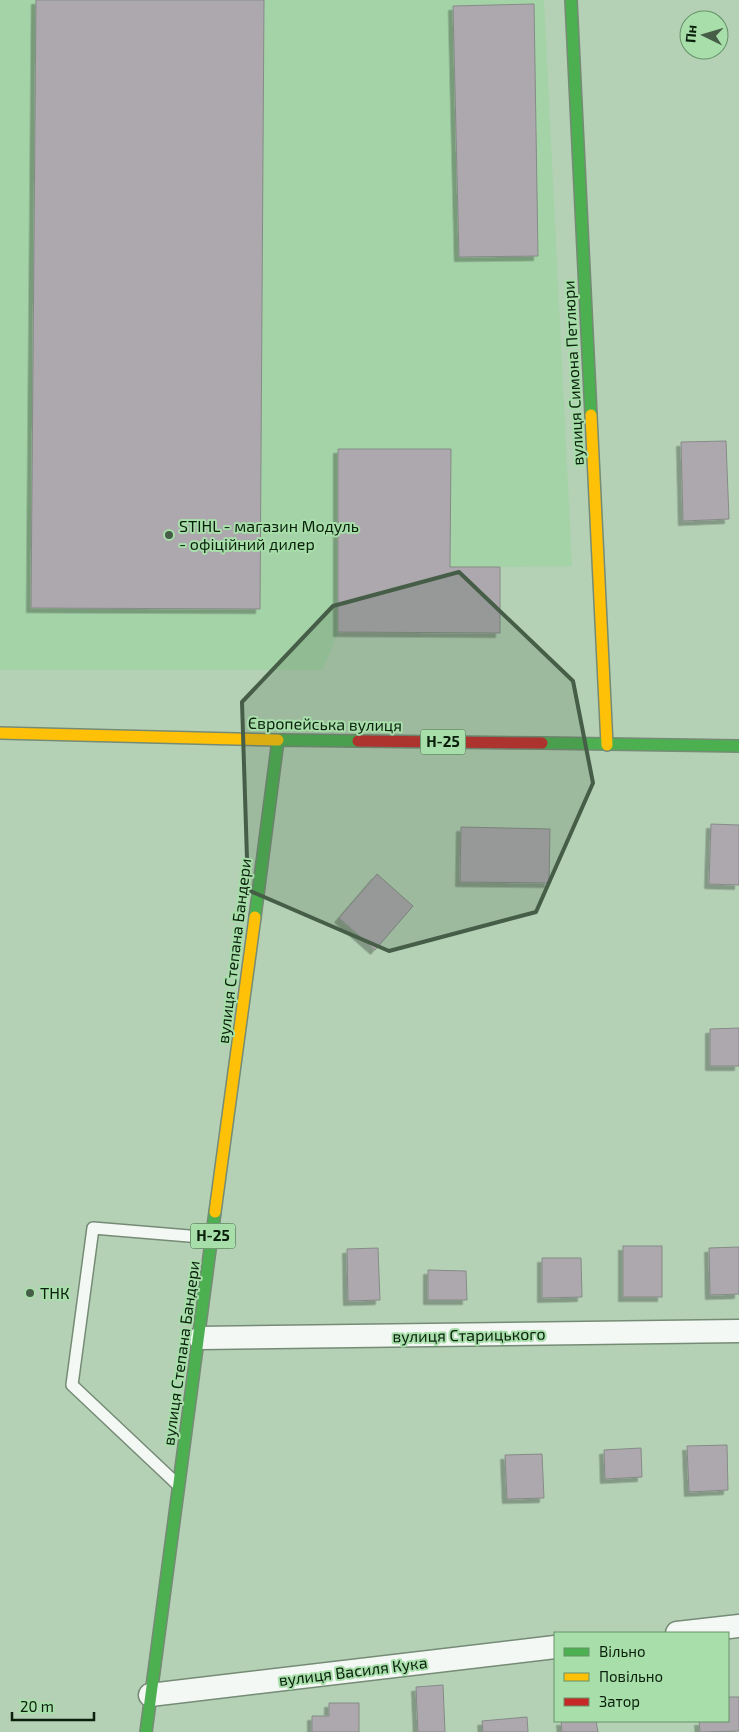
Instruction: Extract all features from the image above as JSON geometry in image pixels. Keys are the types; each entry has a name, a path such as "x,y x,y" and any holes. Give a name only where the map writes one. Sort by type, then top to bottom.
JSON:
{"main road":[{"name":"вулиця Симона Петлюри","path":"571,0 607,745"},
{"name":"Європейська вулиця","path":"0,733 278,740 739,746"},
{"name":"вулиця Степана Бандери","path":"146,1732 200,1338 278,740"}],"street":[{"name":"вулиця Старицького","path":"200,1338 739,1331"},
{"path":"686,1632 739,1626"},
{"name":"вулиця Василя Кука","path":"150,1695 554,1647"}],"lane":[{"path":"179,1486 72,1385 93,1228 213,1238"}],"highlighted area":[{"path":"459,572 573,681 593,783 536,912 389,951 248,890 242,702 333,606"}],"shaded area":[{"path":"0,0 544,0 572,566 500,567 500,633 338,632 323,670 0,670"}],"building":[{"path":"36,0 264,0 260,609 31,608"},
{"path":"534,4 538,256 459,257 453,6"},
{"path":"726,441 729,519 683,521 681,442"},
{"path":"338,449 451,449 450,567 500,567 500,633 338,632"},
{"path":"711,824 739,825 739,885 709,884"},
{"path":"461,827 550,829 549,883 460,882"},
{"path":"377,874 413,906 375,950 339,918"},
{"path":"739,1028 739,1066 710,1066 710,1029"},
{"path":"623,1246 662,1246 662,1297 623,1297"},
{"path":"739,1247 739,1294 710,1295 709,1248"},
{"path":"378,1248 380,1300 348,1301 347,1249"},
{"path":"542,1258 581,1258 582,1297 542,1298"},
{"path":"428,1270 466,1271 467,1300 428,1300"},
{"path":"727,1445 728,1490 689,1492 687,1446"},
{"path":"641,1448 642,1477 605,1479 604,1450"},
{"path":"542,1454 544,1498 507,1499 505,1455"},
{"path":"443,1685 445,1732 418,1732 416,1687"},
{"path":"729,1697 739,1697 739,1731 700,1732 699,1722 729,1722"},
{"path":"329,1703 359,1703 359,1732 312,1732 312,1716 329,1716"},
{"path":"527,1717 528,1732 483,1732 482,1721"},
{"path":"561,1722 596,1722 598,1732 562,1732"}],"traffic: fast":[{"path":"571,0 591,415"},
{"path":"255,917 278,740 358,741"},
{"path":"542,743 739,746"},
{"path":"146,1732 215,1212"}],"traffic: slow":[{"path":"591,415 607,745"},
{"path":"0,733 278,740"},
{"path":"215,1212 255,917"}],"traffic: jam":[{"path":"358,741 542,743"}],"place":[{"name":"STIHL - магазин Модуль - офіційний дилер","path":"169,535"},
{"name":"ТНК","path":"30,1293"}]}
